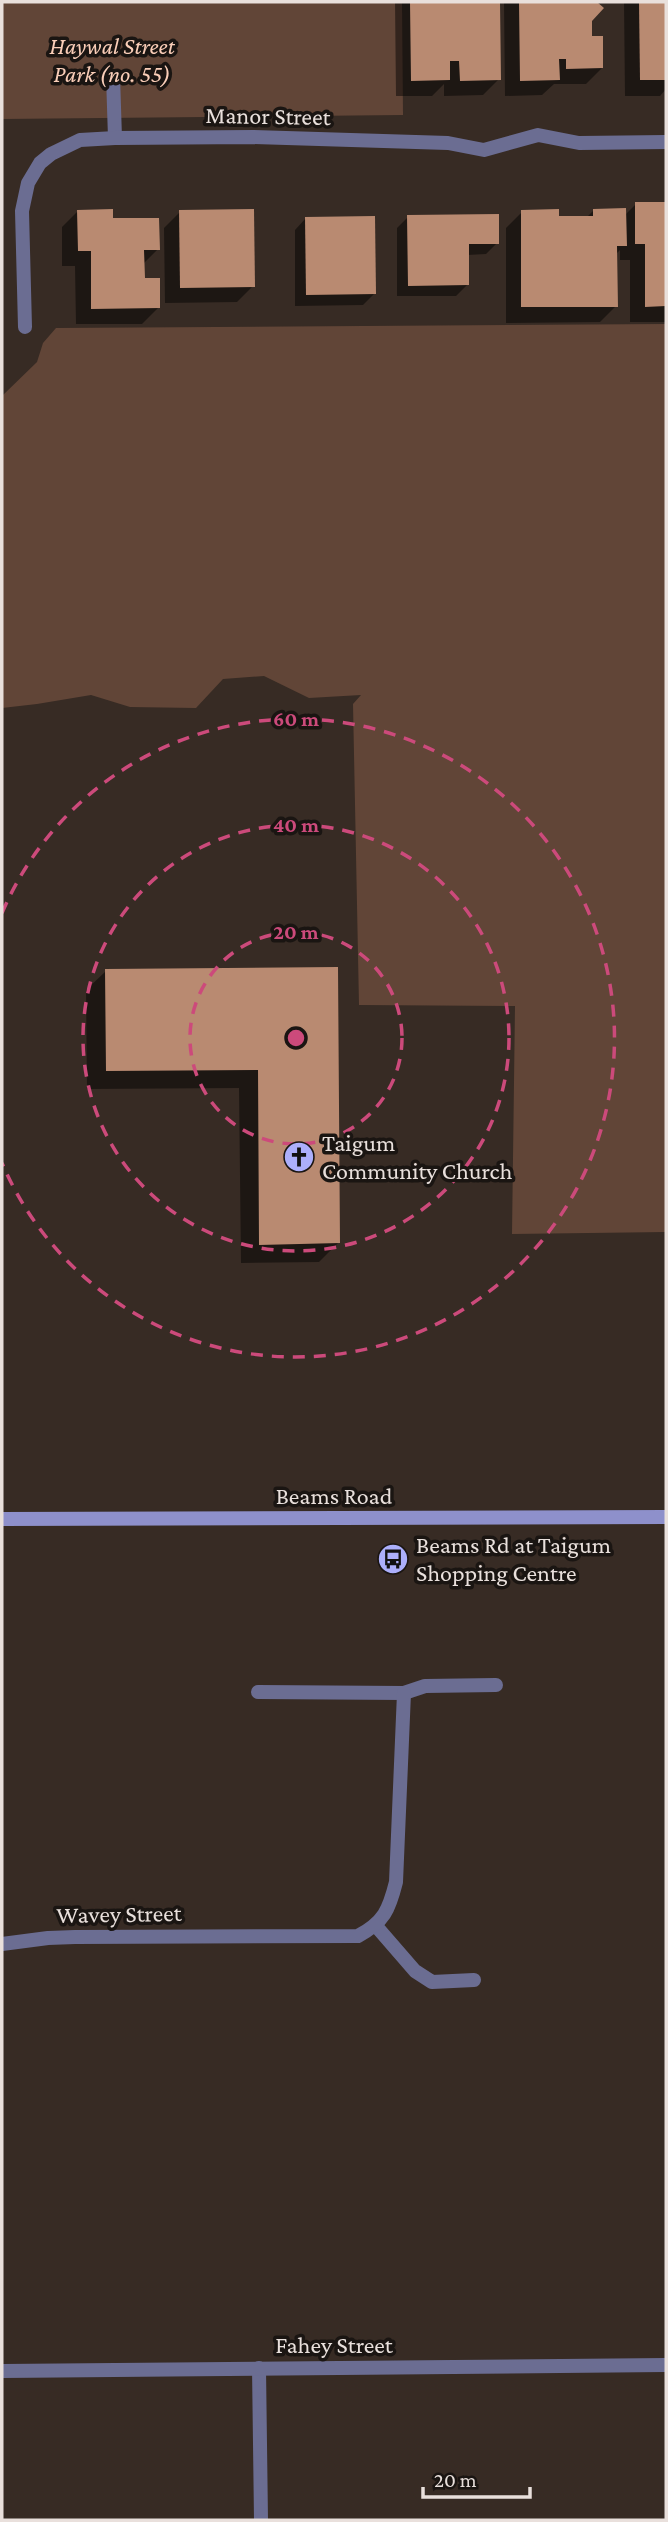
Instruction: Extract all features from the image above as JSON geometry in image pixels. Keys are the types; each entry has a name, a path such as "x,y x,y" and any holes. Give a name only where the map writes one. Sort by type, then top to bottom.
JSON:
{"main road":[{"name":"Beams Road","path":"2,1519 666,1517"}],"street":[{"path":"113,76 115,138"},
{"name":"Manor Street","path":"25,327 22,211 28,183 40,163 66,145 80,140 252,137 448,143 484,150 538,135 579,143 666,142"},
{"path":"258,1692 404,1693 425,1686 496,1685"},
{"path":"404,1693 396,1882 390,1906 376,1926 415,1971 432,1982 474,1980"},
{"name":"Wavey Street","path":"2,1944 48,1938 358,1937 376,1926"},
{"name":"Fahey Street","path":"2,2371 666,2365"},
{"path":"259,2368 261,2520"}],"green space":[{"name":"Haywal Street Park (no. 55)","path":"2,2 402,2 403,115 2,119"},
{"path":"666,324 666,1232 512,1234 515,1006 359,1005 353,704 361,695 309,698 264,676 223,679 196,708 130,707 91,695 2,708 2,396 37,362 43,343 56,328"}],"building":[{"path":"410,2 500,2 501,80 460,81 459,61 450,61 450,80 411,81"},
{"path":"519,2 597,2 604,8 592,21 592,36 603,36 603,68 566,69 566,59 559,59 560,80 520,81"},
{"path":"639,2 666,2 666,80 640,80"},
{"path":"635,202 666,202 666,306 645,307 645,244 635,244"},
{"path":"626,208 627,246 617,246 618,307 521,307 521,210 559,209 559,216 593,216 593,209"},
{"path":"113,209 113,218 159,218 160,250 144,250 145,278 160,278 160,308 91,309 91,251 78,251 77,210"},
{"path":"254,209 255,287 180,288 179,210"},
{"path":"499,214 499,244 469,244 469,285 408,286 407,215"},
{"path":"375,216 376,294 306,295 305,217"},
{"name":"Taigum Community Church","path":"338,967 340,1243 259,1245 258,1070 106,1071 105,969"}],"place":[{"name":"Taigum Community Church","path":"299,1157"},
{"name":"Beams Rd at Taigum Shopping Centre","path":"393,1559"}]}
